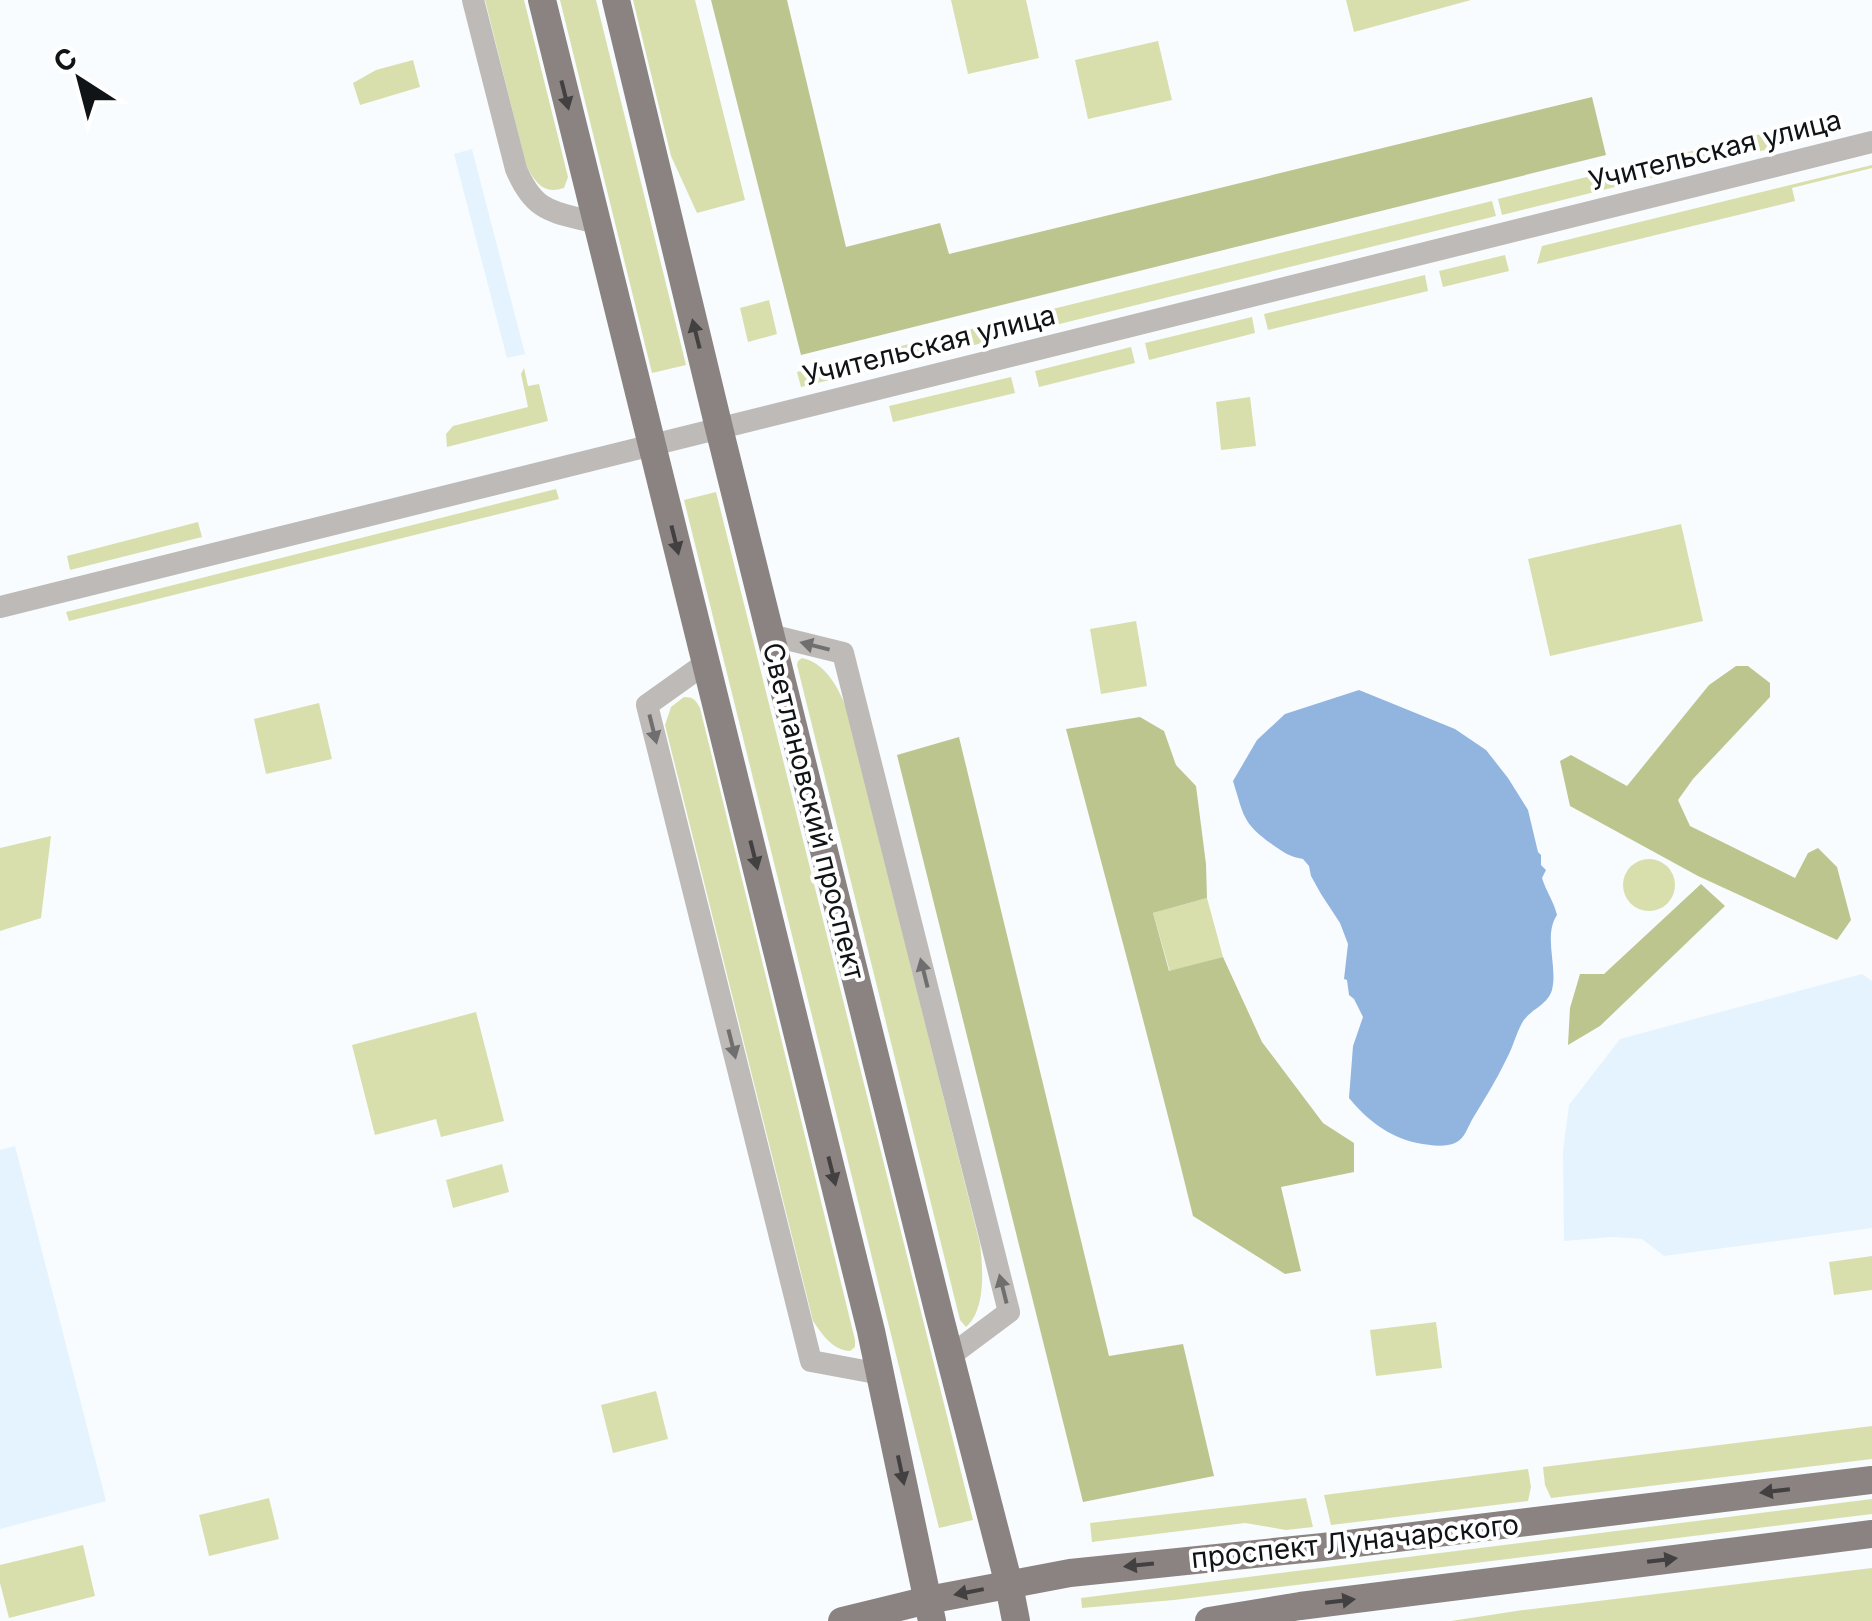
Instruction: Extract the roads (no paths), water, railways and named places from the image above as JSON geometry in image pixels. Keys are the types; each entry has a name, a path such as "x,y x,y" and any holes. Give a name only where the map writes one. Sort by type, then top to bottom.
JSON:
{"main road":[{"path":"542,0 881,1374 930,1611"},
{"name":"Светлановский проспект","path":"616,0 1016,1621"},
{"name":"проспект Луначарского","path":"842,1621 930,1611 1009,1584 1070,1573 1872,1480"},
{"name":"проспект Луначарского","path":"1209,1621 1300,1606 1872,1534"}],"street":[{"path":"474,0 524,190 541,208 596,223"},
{"name":"Учительская улица","path":"0,607 1872,142"},
{"path":"770,635 843,653 1009,1312 950,1356"},
{"path":"706,663 647,705 811,1361 881,1374"}],"water":[{"path":"1359,690 1455,729 1486,750 1528,810 1541,865 1546,870 1542,878 1557,915 1551,932 1550,995 1522,1023 1466,1132 1451,1145 1426,1145 1397,1137 1371,1120 1349,1098 1353,1046 1363,1017 1344,979 1348,944 1309,866 1255,831 1242,811 1233,781 1257,740 1285,714"}]}
